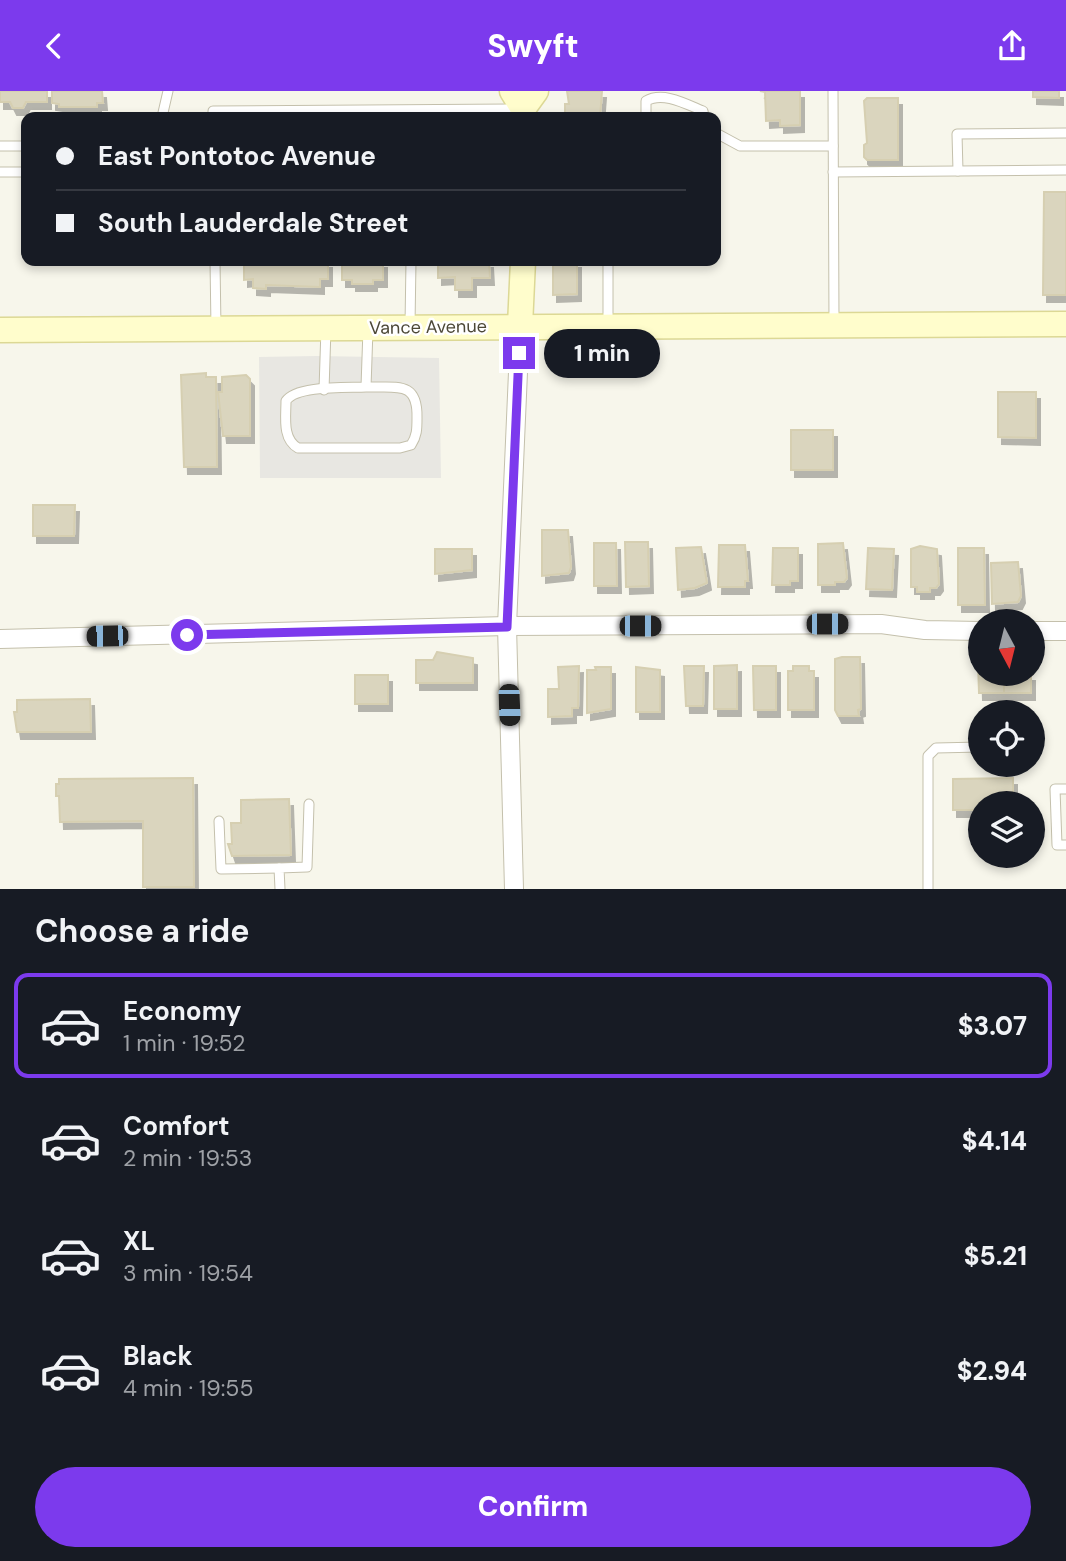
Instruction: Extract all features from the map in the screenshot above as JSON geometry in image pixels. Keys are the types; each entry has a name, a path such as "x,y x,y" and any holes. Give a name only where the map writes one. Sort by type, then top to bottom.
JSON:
{"street":[{"path":"513,889 507,627 523,266"},
{"name":"Vance Avenue","path":"0,330 1066,324"},
{"path":"0,639 507,627 881,624 925,631 968,631"},
{"path":"1045,631 1066,631"}],"lane":[{"path":"163,112 168,91"},
{"path":"833,91 834,325"},
{"path":"646,112 646,101 665,95 703,112"},
{"path":"265,112 523,102"},
{"path":"958,171 957,134 1066,133"},
{"path":"721,136 740,146 833,146"},
{"path":"0,146 21,146"},
{"path":"833,172 1066,170"},
{"path":"0,172 21,172"},
{"path":"215,266 216,330"},
{"path":"410,327 411,266"},
{"path":"608,266 608,325"},
{"path":"324,390 326,328"},
{"path":"366,387 368,328"},
{"path":"366,387 405,389 413,392 418,400 416,437 411,445 400,448 298,447 290,443 287,436 286,401 299,391 366,387"},
{"path":"928,889 928,756 936,748 968,747"},
{"path":"1066,789 1055,789 1056,845 1066,845"},
{"path":"219,821 220,869 307,867 309,804"},
{"path":"279,868 280,889"}],"shaded area":[{"path":"259,357 439,358 441,478 260,478"}],"building":[{"path":"0,91 47,91 47,102 26,102 23,108 13,108 10,102 0,102"},
{"path":"52,91 102,91 103,103 97,103 97,107 59,107 59,104 52,103"},
{"path":"567,91 602,91 600,112 565,112 565,104 569,104"},
{"path":"760,91 800,91 800,125 780,126 780,120 766,121 765,92"},
{"path":"1033,91 1059,91 1059,98 1033,97"},
{"path":"867,98 898,98 898,160 867,160 864,157 864,145 867,143 864,101"},
{"path":"1044,192 1066,192 1066,295 1043,295"},
{"path":"244,266 328,266 328,279 320,279 320,287 266,285 266,289 253,288 253,279 244,280"},
{"path":"342,266 383,266 383,280 373,280 373,284 352,284 352,280 342,280"},
{"path":"438,266 489,266 490,278 472,278 472,290 455,290 455,277 438,278"},
{"path":"553,266 577,266 577,294 553,295"},
{"path":"206,373 206,377 216,377 217,467 184,467 181,375"},
{"path":"246,375 250,379 250,436 223,436 218,392 222,392 222,377"},
{"path":"998,392 1036,392 1036,438 998,437"},
{"path":"791,430 833,430 833,470 791,470"},
{"path":"33,505 75,505 74,536 33,536"},
{"path":"542,530 568,530 571,567 569,573 542,576"},
{"path":"625,542 648,542 649,586 626,587"},
{"path":"594,543 616,543 617,586 594,586"},
{"path":"843,543 847,578 844,582 835,582 835,585 818,585 818,544"},
{"path":"719,545 745,545 748,581 745,581 745,587 718,587"},
{"path":"920,546 937,549 939,584 936,588 930,588 930,592 917,592 917,587 911,587 911,549"},
{"path":"701,547 707,583 678,590 676,548"},
{"path":"773,548 798,548 798,581 790,581 790,585 772,585"},
{"path":"868,548 894,549 892,590 866,589"},
{"path":"958,548 984,548 985,605 958,605"},
{"path":"435,549 472,549 472,570 435,574"},
{"path":"1018,562 1021,596 1018,602 992,604 991,563"},
{"path":"437,652 473,658 473,683 416,683 416,660 433,660"},
{"path":"860,657 859,716 838,716 835,710 835,659"},
{"path":"737,665 737,709 714,709 714,666"},
{"path":"579,666 578,708 572,708 572,716 548,717 548,689 559,689 558,667"},
{"path":"684,666 704,666 703,706 686,706"},
{"path":"753,666 776,666 776,710 754,710"},
{"path":"793,666 809,666 809,671 814,671 814,710 788,710 788,671 793,671"},
{"path":"595,667 611,667 611,709 587,713 587,670 596,670"},
{"path":"636,667 660,670 660,712 636,712"},
{"path":"355,675 388,675 388,704 355,704"},
{"path":"979,686 1004,686 1004,693 979,693"},
{"path":"1004,686 1031,686 1031,693 1004,693"},
{"path":"90,699 91,732 17,732 14,712 17,712 17,700"},
{"path":"193,778 194,887 143,887 143,821 60,822 59,796 56,796 59,779"},
{"path":"1013,778 1013,791 968,791 968,810 953,810 953,779"},
{"path":"289,799 291,855 232,856 228,844 232,844 231,823 241,823 241,800"}],"route":[{"path":"187,635 507,627 519,353"}]}
